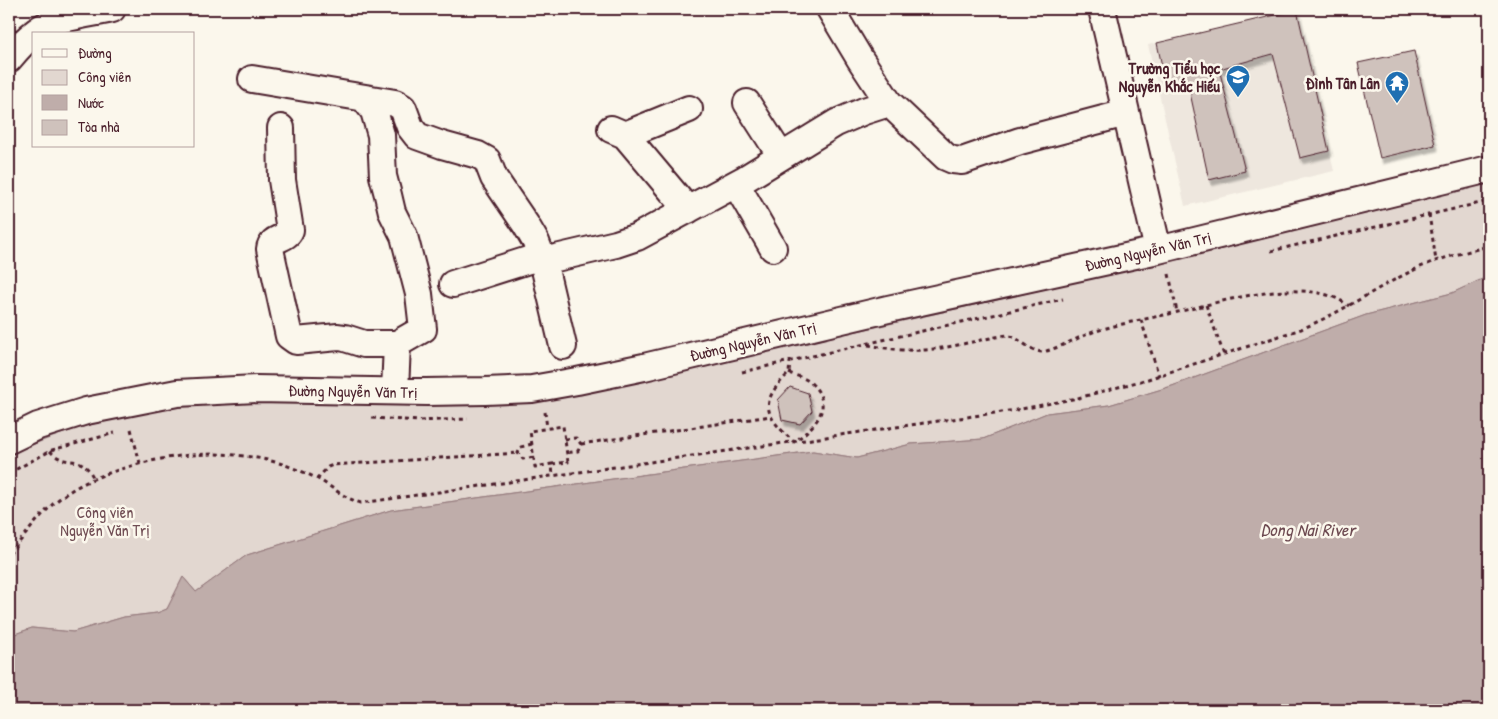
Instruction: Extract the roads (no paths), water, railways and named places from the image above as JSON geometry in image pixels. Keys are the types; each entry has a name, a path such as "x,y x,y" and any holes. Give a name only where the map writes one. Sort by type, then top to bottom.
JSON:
{"street":[{"path":"36,32 57,21 112,9"},
{"path":"830,9 860,60 889,103 935,148 952,160 962,161 1020,141 1126,112"},
{"path":"1102,9 1158,250"},
{"path":"9,59 32,35"},
{"path":"252,79 396,103 403,108 410,127 417,136 478,155 487,160 494,178 526,224 536,242 542,259 563,346"},
{"path":"281,128 282,180 290,230 286,236 270,244 270,248 289,336 296,341 338,337 364,344 397,344 423,330 419,294 404,236 392,212 384,176 381,135 374,111 364,98"},
{"path":"747,103 781,156"},
{"path":"453,284 542,259 616,244 637,237 736,184 836,123 889,103"},
{"path":"688,210 618,132 689,109"},
{"name":"Đường Nguyễn Văn Trị","path":"9,440 38,426 86,411 177,392 532,389 577,381 898,307 1158,250 1489,169"},
{"path":"736,184 773,248"},
{"path":"395,391 397,344"}],"water":[{"name":"Dong Nai River","path":"1489,276 1489,710 9,710 9,636 32,628 73,632 124,617 157,613 167,609 183,577 196,592 247,555 391,510 813,451 857,458 911,444 983,439 1047,413 1109,405 1172,386 1366,315 1452,293"}],"place":[{"name":"Trường Tiểu học Nguyễn Khắc Hiếu","path":"1238,98"},
{"name":"Đình Tân Lân","path":"1397,104"}],"park label":[{"name":"Công viên Nguyễn Văn Trị","path":"105,521"}]}
